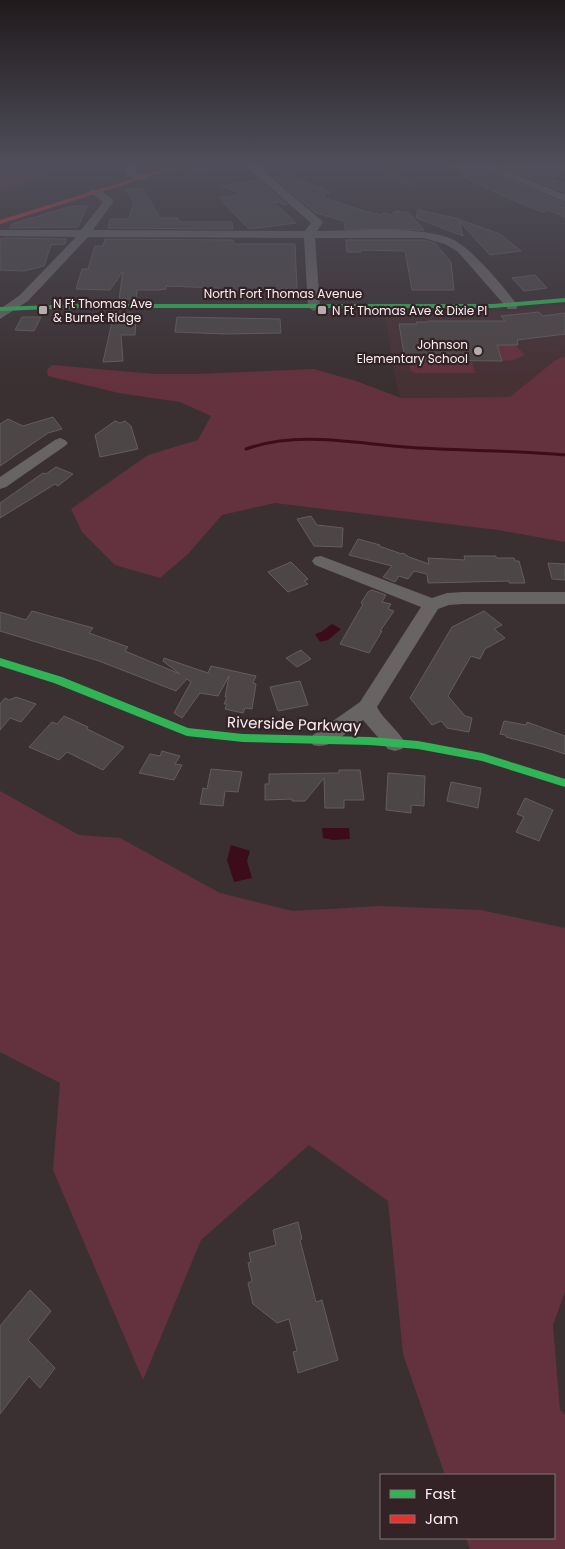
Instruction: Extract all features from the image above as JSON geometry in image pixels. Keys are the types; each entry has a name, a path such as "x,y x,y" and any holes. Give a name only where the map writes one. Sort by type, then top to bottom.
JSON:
{"street":[{"path":"6,307 65,256 82,236"},
{"path":"309,236 313,304"},
{"path":"425,236 449,242 469,256 510,303"},
{"name":"North Fort Thomas Avenue","path":"510,303 565,294"},
{"name":"North Fort Thomas Avenue","path":"6,307 510,303 565,300"},
{"path":"0,484 60,443"},
{"path":"321,562 432,605"},
{"path":"320,740 367,707 432,605 447,599 464,598 565,598"},
{"name":"Riverside Parkway","path":"0,662 70,684 120,706 188,732 262,741 320,740 395,743 435,748 496,760 565,783"},
{"path":"367,707 373,720 395,743"}],"shaded area":[{"name":"Johnson Elementary School","path":"565,305 565,356 554,361 510,397 401,398 397,388 384,312 513,311"},
{"path":"497,345 515,345 525,355 514,360 502,361"},
{"path":"565,356 565,542 498,530 275,503 222,515 188,554 160,578 115,565 82,532 71,509 148,455 198,440 211,416 180,402 119,393 48,376 47,370 52,365 155,374 314,369 356,381 401,398 510,397 554,361"},
{"path":"410,361 472,362 475,373 414,373 410,370"},
{"path":"332,624 341,629 328,640 320,642 315,634"},
{"path":"0,791 79,835 120,838 220,893 293,911 380,906 481,910 565,928 565,1292 553,1325 560,1410 565,1414 565,1549 470,1549 466,1539 555,1539 555,1474 445,1474 403,1354 388,1201 309,1145 201,1240 143,1380 53,1170 60,1083 0,1052"},
{"path":"322,828 349,828 350,839 333,840 323,838"},
{"path":"231,845 250,851 247,861 252,878 234,882 227,860"}],"building":[{"path":"473,236 503,236 521,251 490,255"},
{"path":"0,239 66,239 65,244 51,245 44,266 24,271 0,270"},
{"path":"105,239 233,240 234,244 295,244 297,289 219,290 219,288 166,286 166,289 159,290 137,290 136,299 119,299 123,271 110,290 76,289 82,269 88,269 95,246 103,246"},
{"path":"346,240 424,240 435,243 451,262 454,290 412,290 405,251 361,250 361,252 347,252"},
{"path":"535,275 547,288 524,291 512,278"},
{"path":"539,312 543,316 565,313 565,334 517,340 518,345 497,345 502,361 405,360 399,324 417,324 416,322 428,321 505,321 501,316"},
{"path":"114,313 133,313 132,317 136,317 135,335 121,335 123,361 103,362"},
{"path":"22,317 41,317 34,331 15,330"},
{"path":"177,317 280,319 281,333 226,334 175,332"},
{"path":"53,417 62,429 48,433 0,466 0,424 8,419 23,426"},
{"path":"115,421 120,423 125,421 131,426 138,449 100,457 95,435"},
{"path":"56,467 73,474 58,486 55,484 0,518 0,503 43,473 46,474"},
{"path":"311,516 317,525 343,528 342,547 314,546 297,519"},
{"path":"358,539 403,553 429,564 428,558 465,560 464,556 496,556 496,558 514,558 515,561 519,561 525,583 509,583 509,581 428,583 427,574 414,571 408,579 399,576 395,582 383,577 392,566 349,555"},
{"path":"291,562 308,579 304,581 308,584 288,592 268,572"},
{"path":"548,563 565,564 565,580 552,579"},
{"path":"372,590 386,595 382,602 391,604 388,609 394,611 380,631 382,631 369,653 340,644 363,604 361,603 368,592"},
{"path":"32,611 93,628 89,633 128,647 125,651 180,674 163,661 164,658 208,673 211,666 256,676 253,683 256,684 252,709 245,708 243,713 225,709 227,704 224,704 227,697 225,697 229,676 218,696 200,693 182,718 174,713 191,682 187,679 176,691 99,661 0,631 0,612 26,620"},
{"path":"484,611 502,625 494,629 505,638 485,649 480,659 471,656 448,696 465,716 472,718 469,732 447,728 441,721 432,725 410,698 452,627"},
{"path":"301,650 311,659 297,667 286,658"},
{"path":"300,681 308,705 278,711 270,687"},
{"path":"16,697 36,704 21,722 10,718 0,730 0,704 5,698 9,700"},
{"path":"64,716 124,747 103,770 67,752 59,760 29,747 52,722 57,724"},
{"path":"504,721 526,725 527,722 565,736 565,754 500,734"},
{"path":"162,751 180,756 175,764 182,765 174,780 139,773 150,754 160,756"},
{"path":"211,769 242,772 238,792 225,791 223,806 200,804 203,788 207,789"},
{"path":"339,770 360,770 364,800 344,800 344,808 325,808 324,778 305,801 292,801 292,799 265,800 265,784 269,784 269,774 339,773"},
{"path":"388,773 425,776 424,806 411,805 411,813 386,810"},
{"path":"451,782 481,788 478,808 447,801"},
{"path":"525,798 553,810 539,841 516,832 524,817 517,814"},
{"path":"298,1222 302,1239 300,1240 316,1302 322,1300 338,1360 298,1373 293,1352 297,1351 289,1319 277,1323 253,1304 248,1283 252,1281 248,1263 251,1262 249,1253 276,1245 273,1230"},
{"path":"30,1290 51,1311 28,1340 55,1368 40,1388 29,1376 0,1414 0,1326"}],"waterway":[{"path":"246,449 266,444 305,439 405,447 565,455"}],"traffic: fast":[{"path":"0,309 79,306 493,306 565,300"},
{"path":"0,662 58,680 187,732 243,738 370,741 418,745 482,757 565,783"}],"place":[{"name":"N Ft Thomas Ave & Burnet Ridge","path":"43,310"},
{"name":"N Ft Thomas Ave & Dixie Pl","path":"322,310"},
{"name":"Johnson Elementary School","path":"478,351"}]}
